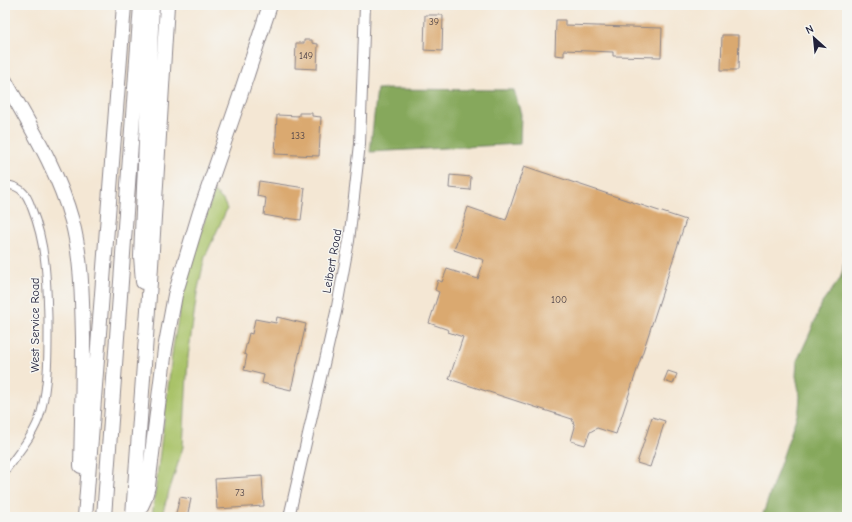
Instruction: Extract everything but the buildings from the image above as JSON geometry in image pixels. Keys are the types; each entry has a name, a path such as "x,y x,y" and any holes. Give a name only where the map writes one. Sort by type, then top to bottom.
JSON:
{"highway":[{"path":"85,517 124,5"},
{"path":"104,517 141,5"},
{"path":"148,305 141,256 152,5"},
{"path":"134,517 167,5"},
{"path":"134,517 144,500 148,486 165,349 179,281 200,212 270,5"},
{"path":"113,517 145,73 150,46"},
{"path":"5,81 50,164 62,190 74,231 80,268 82,296 83,380 80,488 85,517"}],"street":[{"name":"Leibert Road","path":"289,517 336,312 349,241 360,138 365,5"},
{"name":"West Service Road","path":"5,185 17,187 24,193 38,224 45,256 48,338 47,375 41,412 32,433 5,471"}],"green space":[{"path":"377,89 514,90 521,114 520,144 370,152"},
{"path":"214,192 223,200 227,209 205,257 197,293 188,357 183,447 163,511 163,517 152,517 173,347 181,302 188,271"},
{"path":"847,210 847,517 762,517 799,409 800,396 796,376 797,361 822,303 840,279 843,269"}]}
